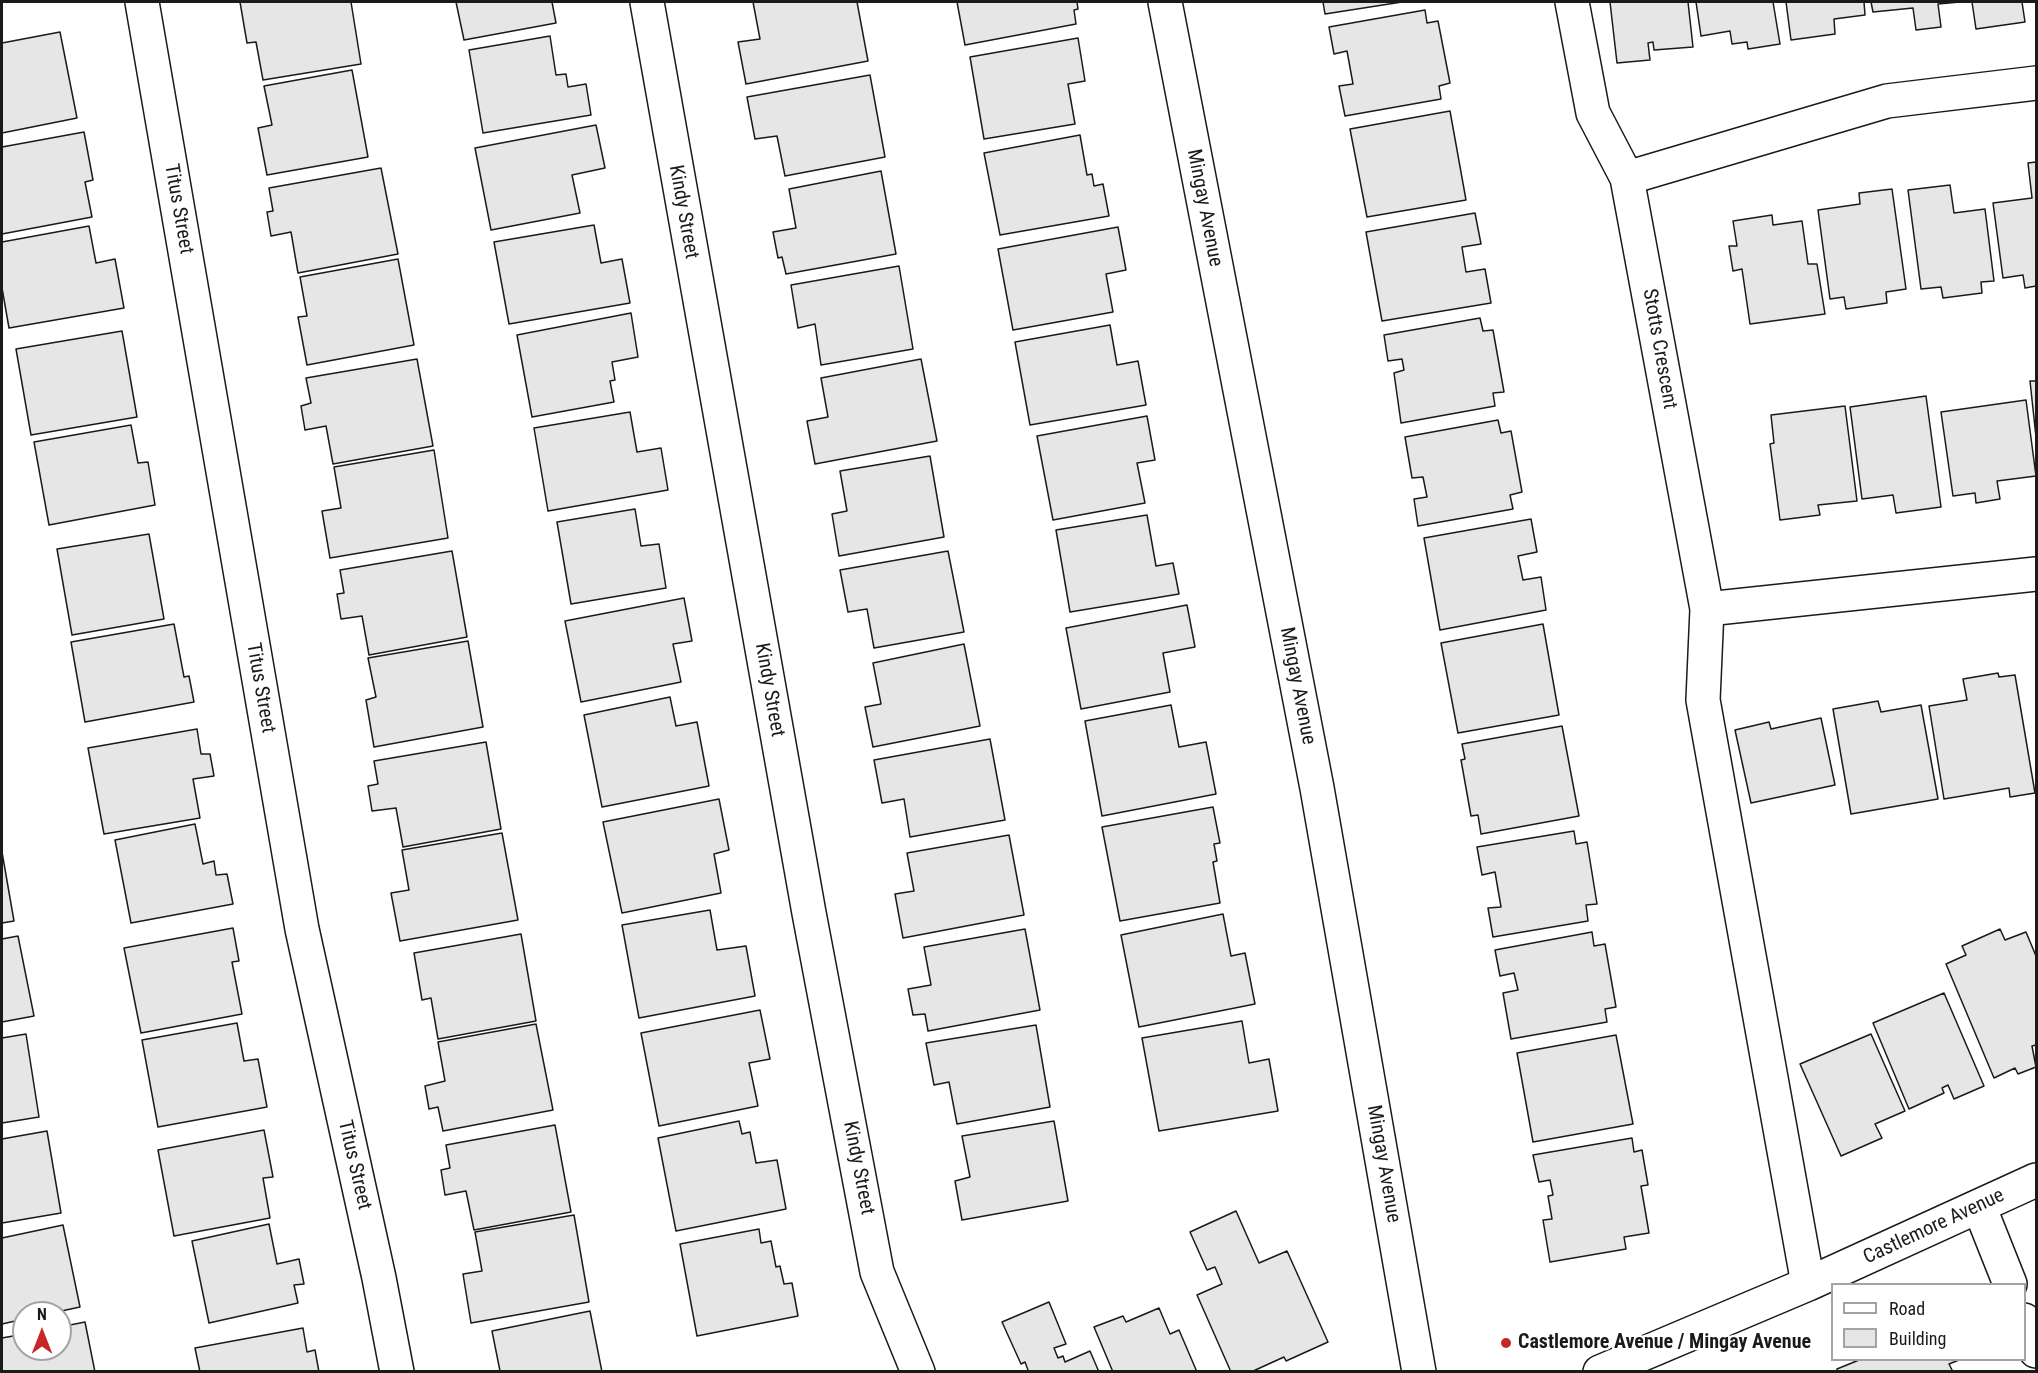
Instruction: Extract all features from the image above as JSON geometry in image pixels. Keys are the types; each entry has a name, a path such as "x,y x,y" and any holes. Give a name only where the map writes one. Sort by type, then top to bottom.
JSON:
{"street":[{"name":"Titus Street","path":"142,2 302,928 380,1278 397,1371"},
{"name":"Kindy Street","path":"646,2 809,913 877,1272 918,1371"},
{"name":"Mingay Avenue","path":"1165,2 1317,788 1419,1371"},
{"name":"Stotts Crescent","path":"1572,2 1593,113 1627,178 1707,609 1703,700 1808,1284"},
{"path":"1627,178 1887,101 2037,83"},
{"path":"1707,609 2037,574"},
{"name":"Castlemore Avenue","path":"1600,1371 1808,1284 2037,1180"},
{"path":"1979,1206 2010,1283"},
{"path":"2026,1323 2037,1351"}],"building":[{"path":"240,2 351,2 361,64 263,80 256,42 247,43"},
{"path":"456,2 552,2 556,23 464,40"},
{"path":"753,2 857,2 868,61 746,84 738,42 760,39"},
{"path":"957,2 1077,2 1078,9 1074,10 1076,24 965,45"},
{"path":"1323,2 1402,2 1325,14"},
{"path":"1610,2 1688,2 1693,47 1654,50 1653,42 1648,43 1650,60 1617,63"},
{"path":"1696,2 1773,2 1780,44 1748,49 1747,42 1732,44 1730,31 1701,36"},
{"path":"1786,2 1864,2 1865,15 1834,19 1835,34 1791,40"},
{"path":"1871,2 1960,2 1938,4 1941,27 1916,30 1913,8 1873,12"},
{"path":"1972,2 2022,2 2025,22 1976,29"},
{"path":"1425,10 1427,23 1438,21 1450,83 1439,86 1441,99 1345,116 1339,86 1353,84 1347,51 1334,54 1329,27"},
{"path":"60,32 77,118 2,133 2,43"},
{"path":"550,36 556,75 566,74 568,87 586,84 591,115 483,133 469,50"},
{"path":"1078,38 1085,81 1068,84 1075,124 984,139 970,57"},
{"path":"352,70 368,157 267,175 258,128 272,125 264,86"},
{"path":"870,75 885,157 785,176 777,136 755,139 747,97"},
{"path":"1450,111 1466,200 1367,217 1350,129"},
{"path":"596,125 605,168 572,175 580,213 491,230 475,148"},
{"path":"84,132 93,180 85,182 92,217 2,234 2,147"},
{"path":"1080,135 1087,175 1092,174 1094,186 1103,184 1109,216 1000,235 984,153"},
{"path":"2036,162 2036,286 2025,288 2023,275 2003,278 1993,203 2032,198 2028,163"},
{"path":"381,168 398,254 298,273 291,232 271,236 267,212 273,211 269,188"},
{"path":"881,171 896,254 786,274 782,257 778,258 773,232 796,228 789,189"},
{"path":"1950,185 1954,213 1985,209 1994,281 1981,282 1982,293 1943,298 1941,287 1921,289 1908,190"},
{"path":"1892,189 1906,289 1886,292 1887,303 1846,309 1844,297 1830,299 1818,210 1860,204 1859,193"},
{"path":"1475,213 1481,244 1462,247 1466,272 1485,269 1491,303 1382,321 1366,232"},
{"path":"1772,215 1773,225 1802,221 1808,264 1817,264 1825,314 1750,324 1742,269 1733,271 1729,246 1737,246 1733,221"},
{"path":"594,225 601,263 622,259 630,303 509,324 494,242"},
{"path":"89,226 96,263 115,259 124,308 9,328 2,288 2,242"},
{"path":"1118,227 1126,270 1106,274 1113,312 1013,330 998,249"},
{"path":"398,259 414,345 307,365 298,317 307,316 300,277"},
{"path":"899,266 913,349 821,365 815,324 798,328 791,285"},
{"path":"631,313 638,357 612,362 615,380 610,381 614,402 532,417 517,335"},
{"path":"1480,318 1483,331 1493,330 1504,392 1493,393 1495,406 1401,423 1394,373 1404,370 1402,359 1388,361 1384,335"},
{"path":"1110,325 1117,365 1138,361 1146,405 1030,425 1015,342"},
{"path":"122,331 137,417 31,435 16,349"},
{"path":"417,359 433,446 333,464 326,426 305,430 301,406 311,403 306,378"},
{"path":"921,359 937,441 815,464 807,421 828,417 821,378"},
{"path":"2030,381 2036,381 2036,437"},
{"path":"1926,396 1941,507 1896,513 1893,495 1862,499 1850,407"},
{"path":"2026,400 2036,476 1997,481 2000,499 1976,503 1975,493 1953,496 1941,412"},
{"path":"1845,406 1857,501 1818,505 1820,515 1780,520 1770,444 1774,443 1771,415"},
{"path":"630,412 637,452 661,448 668,490 548,511 534,428"},
{"path":"1147,416 1155,460 1137,463 1145,503 1053,520 1037,436"},
{"path":"1498,420 1501,433 1511,431 1522,492 1510,495 1513,509 1418,526 1414,499 1427,497 1423,477 1412,478 1405,437"},
{"path":"131,425 138,463 148,462 155,505 49,525 34,442"},
{"path":"434,450 448,538 330,558 322,511 341,508 334,467"},
{"path":"930,456 944,537 839,556 832,514 847,511 840,471"},
{"path":"635,509 641,546 659,544 666,588 571,604 557,522"},
{"path":"1147,515 1156,566 1173,563 1179,594 1070,612 1056,530"},
{"path":"1531,519 1537,552 1518,556 1523,580 1541,577 1546,610 1440,630 1424,538"},
{"path":"149,534 164,619 72,635 57,549"},
{"path":"452,551 467,637 369,655 362,616 341,619 337,594 344,593 340,570"},
{"path":"948,551 964,632 874,648 867,609 848,612 840,570"},
{"path":"684,598 692,641 673,644 681,682 581,702 565,621"},
{"path":"1187,605 1195,647 1163,653 1170,692 1081,709 1066,628"},
{"path":"174,624 184,677 189,676 194,702 85,722 71,642"},
{"path":"1543,624 1559,715 1458,733 1441,643"},
{"path":"468,641 483,727 374,747 366,700 376,697 368,658"},
{"path":"964,644 980,726 873,747 865,707 881,704 873,663"},
{"path":"1998,673 1999,677 2015,675 2035,793 2010,797 2009,788 1944,799 1929,706 1967,700 1963,679"},
{"path":"670,697 676,726 697,722 709,786 602,807 584,715"},
{"path":"1878,701 1881,712 1921,705 1938,799 1851,814 1833,709"},
{"path":"1171,705 1179,747 1206,742 1216,794 1102,816 1085,721"},
{"path":"1821,718 1835,785 1751,803 1735,730 1769,722 1771,729"},
{"path":"1562,726 1579,816 1481,834 1478,815 1471,816 1461,760 1465,759 1462,744"},
{"path":"197,729 201,754 210,754 214,776 193,779 200,818 104,834 88,748"},
{"path":"990,739 1005,820 910,837 904,799 882,803 874,760"},
{"path":"486,742 501,829 403,847 396,808 372,811 368,786 378,784 374,761"},
{"path":"719,799 729,850 714,854 721,893 622,913 603,822"},
{"path":"1213,807 1220,843 1214,844 1217,861 1213,862 1220,903 1120,921 1102,827"},
{"path":"195,824 203,864 214,861 216,875 227,874 233,904 131,923 115,840"},
{"path":"1574,831 1576,844 1587,842 1597,904 1586,905 1588,921 1493,937 1488,908 1501,907 1495,872 1482,875 1477,847"},
{"path":"502,833 518,920 400,941 391,893 409,890 402,850"},
{"path":"1009,835 1024,915 903,938 895,894 914,891 907,853"},
{"path":"2,852 14,921 2,923"},
{"path":"710,910 717,950 746,946 755,996 639,1018 622,925"},
{"path":"1223,914 1231,956 1245,953 1255,1004 1139,1027 1121,935"},
{"path":"233,928 239,961 232,962 242,1014 141,1033 124,948"},
{"path":"1025,929 1040,1010 928,1031 925,1014 913,1015 908,989 931,985 924,947"},
{"path":"2000,929 2005,940 2026,932 2036,956 2036,1045 2032,1046 2036,1067 2018,1074 2015,1068 1994,1078 1946,964 1966,955 1962,946"},
{"path":"1592,932 1594,946 1605,944 1616,1007 1605,1009 1607,1022 1511,1039 1503,993 1518,990 1514,973 1500,976 1495,950"},
{"path":"521,934 536,1021 438,1039 431,998 422,1000 414,953"},
{"path":"18,936 34,1016 2,1022 2,939"},
{"path":"1944,993 1984,1086 1954,1099 1948,1085 1942,1088 1944,1093 1909,1109 1873,1023"},
{"path":"760,1010 770,1059 749,1063 758,1106 659,1126 641,1033"},
{"path":"1242,1021 1249,1063 1269,1059 1278,1111 1159,1131 1142,1038"},
{"path":"237,1023 244,1061 258,1059 267,1107 158,1127 142,1040"},
{"path":"536,1024 553,1110 443,1131 438,1107 429,1109 425,1086 445,1081 438,1042"},
{"path":"1036,1025 1050,1107 957,1124 949,1082 934,1085 926,1043"},
{"path":"26,1034 39,1117 2,1123 2,1038"},
{"path":"1871,1034 1905,1111 1875,1124 1882,1138 1841,1156 1800,1064"},
{"path":"1616,1035 1633,1124 1533,1142 1517,1053"},
{"path":"739,1121 742,1134 750,1132 756,1163 777,1160 786,1209 676,1231 658,1138"},
{"path":"1054,1121 1068,1201 962,1220 955,1181 970,1177 962,1136"},
{"path":"555,1125 571,1212 474,1230 466,1191 445,1195 441,1170 450,1168 446,1145"},
{"path":"264,1130 273,1177 263,1178 270,1218 174,1236 158,1150"},
{"path":"47,1131 61,1213 2,1223 2,1139"},
{"path":"1632,1138 1634,1152 1642,1150 1648,1185 1641,1186 1649,1233 1624,1237 1626,1249 1550,1262 1543,1220 1552,1219 1548,1196 1553,1195 1550,1180 1539,1182 1533,1155"},
{"path":"1236,1211 1259,1263 1287,1251 1328,1342 1286,1361 1284,1357 1251,1372 1231,1372 1197,1295 1222,1284 1215,1267 1207,1270 1190,1232"},
{"path":"574,1215 589,1302 471,1323 463,1274 482,1271 475,1232"},
{"path":"269,1224 277,1264 299,1259 304,1284 294,1285 298,1303 209,1323 192,1241"},
{"path":"63,1225 80,1307 72,1309 72,1301 12,1301 12,1322 2,1324 2,1238"},
{"path":"759,1229 761,1243 771,1241 776,1267 780,1266 784,1284 792,1283 798,1316 697,1336 680,1244"},
{"path":"1049,1302 1066,1344 1054,1348 1058,1358 1063,1356 1065,1362 1090,1351 1099,1372 1025,1372 1028,1370 1025,1362 1021,1364 1002,1322"},
{"path":"1159,1308 1170,1334 1179,1330 1197,1372 1113,1372 1094,1327 1123,1316 1126,1322"},
{"path":"590,1311 602,1372 498,1372 500,1371 492,1331"},
{"path":"85,1322 95,1372 2,1372 2,1338 12,1336 12,1361 72,1361 72,1325"},
{"path":"303,1328 307,1352 315,1350 319,1372 200,1372 195,1348"},
{"path":"1857,1361 1956,1361 1949,1364 1953,1372 1837,1372 1837,1369"}],"place":[{"name":"Castlemore Avenue / Mingay Avenue","path":"1506,1343"}]}
